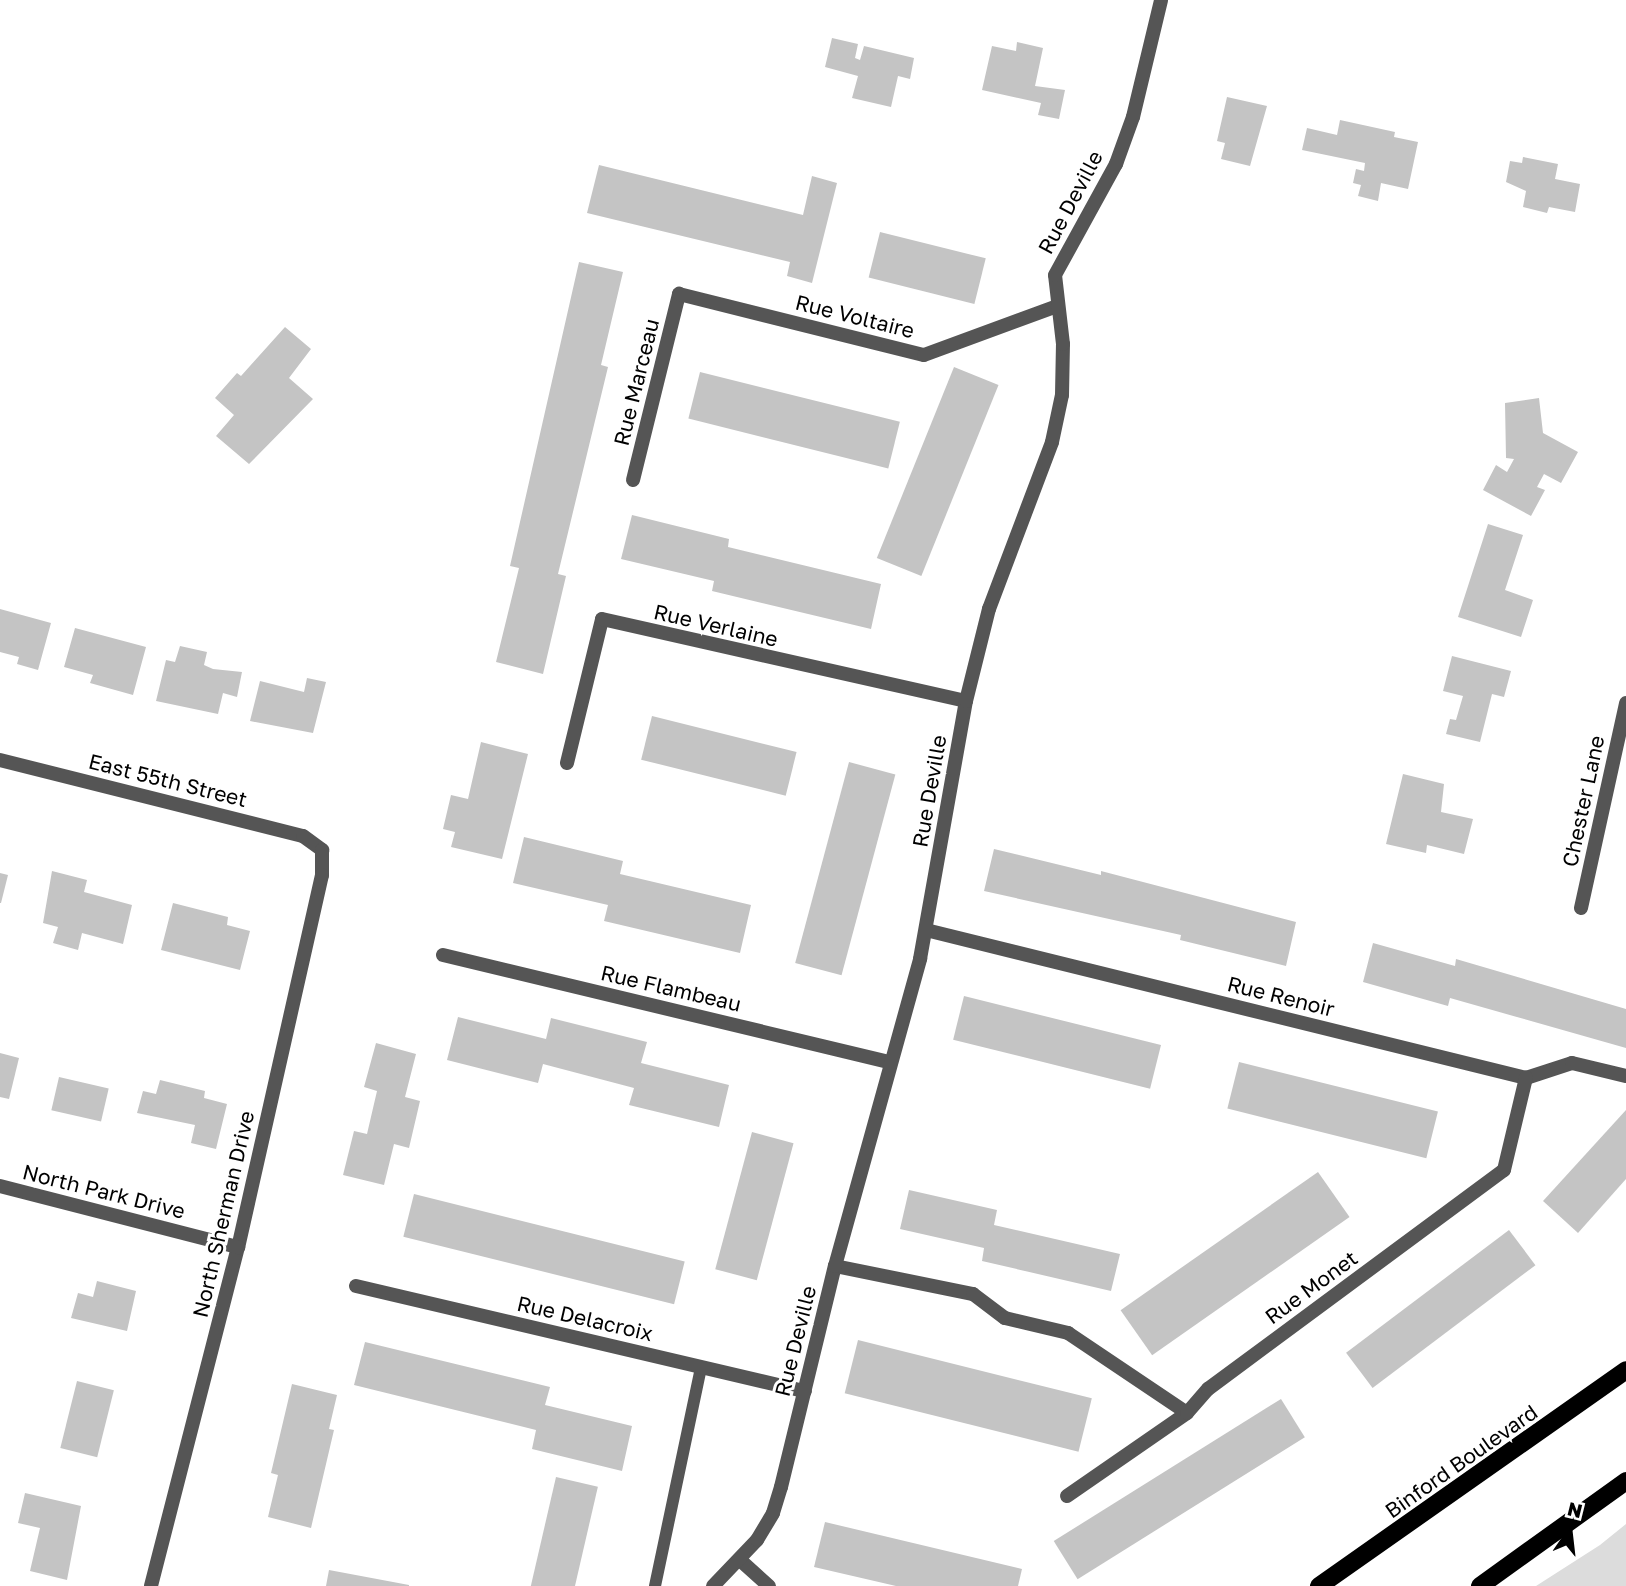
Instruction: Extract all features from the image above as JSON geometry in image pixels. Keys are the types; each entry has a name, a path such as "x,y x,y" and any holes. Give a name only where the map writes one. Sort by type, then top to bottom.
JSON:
{"main road":[{"name":"Binford Boulevard","path":"1319,1586 1626,1370"},
{"path":"1480,1586 1626,1481"}],"street":[{"name":"Rue Deville","path":"713,1586 740,1560 773,1513 835,1266 926,930 966,701 989,609 1052,442 1062,395 1063,344 1055,275 1116,164 1133,117 1161,0"},
{"name":"Rue Voltaire","path":"680,294 924,355 1057,306"},
{"name":"Rue Marceau","path":"633,480 680,294"},
{"name":"Rue Verlaine","path":"567,763 602,619 966,701"},
{"name":"Chester Lane","path":"1581,908 1626,703"},
{"name":"East 55th Street","path":"0,760 303,836 322,850"},
{"name":"North Sherman Drive","path":"151,1586 238,1247 322,875 322,850"},
{"name":"Rue Renoir","path":"926,930 1526,1078"},
{"name":"Rue Flambeau","path":"443,955 890,1062"},
{"path":"1526,1078 1572,1063 1626,1076"},
{"name":"Rue Monet","path":"1067,1496 1187,1413 1208,1389 1504,1170 1526,1078"},
{"name":"North Park Drive","path":"0,1186 238,1247"},
{"path":"835,1266 973,1293 1005,1318 1068,1333 1187,1413"},
{"name":"Rue Delacroix","path":"356,1286 805,1391"},
{"path":"740,1560 769,1586"}],"lane":[{"path":"655,1586 701,1367"}],"shaded area":[{"path":"1626,1524 1626,1586 1536,1586 1600,1545"}],"building":[{"path":"832,38 858,44 855,58 860,60 864,46 914,58 910,79 898,76 891,107 852,98 858,76 825,67"},
{"path":"1017,42 1043,48 1035,86 1065,90 1059,119 1038,115 1041,103 982,90 992,46 1016,51"},
{"path":"1227,97 1267,106 1250,166 1221,159 1225,143 1217,141"},
{"path":"1340,120 1395,132 1394,137 1418,142 1408,189 1381,183 1378,201 1358,196 1361,185 1353,183 1356,169 1364,171 1365,163 1302,150 1307,128 1337,135"},
{"path":"1523,157 1558,164 1555,179 1580,184 1575,212 1549,207 1547,213 1523,207 1526,191 1506,182 1510,161 1522,163"},
{"path":"599,165 803,215 812,176 837,183 812,283 787,276 790,262 587,213"},
{"path":"880,232 986,258 974,304 869,278"},
{"path":"579,262 623,272 601,365 608,367 558,574 566,576 543,674 496,662 519,568 510,566"},
{"path":"285,327 311,349 289,378 313,399 249,464 216,436 234,415 215,398 237,373 241,376"},
{"path":"954,367 999,385 921,576 877,558"},
{"path":"700,372 900,422 888,468 688,419"},
{"path":"1539,398 1543,433 1578,452 1561,483 1544,474 1537,487 1545,490 1531,516 1483,490 1496,465 1507,472 1514,459 1506,458 1505,403"},
{"path":"632,515 729,539 728,547 881,584 871,629 712,591 714,581 621,559"},
{"path":"1488,524 1523,535 1505,590 1533,600 1521,637 1458,617"},
{"path":"0,609 51,623 38,670 17,664 19,657 0,652"},
{"path":"75,628 146,647 133,695 90,683 93,675 64,667"},
{"path":"180,646 207,652 204,665 213,669 242,672 237,697 223,693 218,714 156,701 166,660 175,662"},
{"path":"1452,656 1511,671 1504,697 1492,694 1480,742 1446,734 1450,719 1456,720 1463,696 1443,691"},
{"path":"307,678 326,682 313,733 250,721 260,681 304,692"},
{"path":"652,716 797,752 786,796 641,760"},
{"path":"481,742 528,754 502,859 451,847 455,832 443,829 451,795 468,799"},
{"path":"849,762 895,774 842,975 795,963"},
{"path":"1403,774 1444,784 1441,812 1473,819 1464,854 1427,845 1426,853 1386,844"},
{"path":"524,837 623,861 620,874 751,905 740,953 604,921 608,905 513,883"},
{"path":"994,849 1101,875 1101,871 1296,922 1286,966 1180,940 1181,935 984,891"},
{"path":"52,871 87,880 84,892 132,905 123,944 82,933 78,950 53,943 58,927 43,923"},
{"path":"0,873 8,875 1,903 0,903"},
{"path":"173,903 228,917 227,925 250,931 240,970 161,950"},
{"path":"1373,943 1455,966 1456,959 1626,1009 1626,1048 1450,998 1448,1006 1363,982"},
{"path":"964,996 1161,1045 1150,1089 953,1040"},
{"path":"458,1017 546,1039 551,1018 647,1042 641,1063 729,1085 719,1127 629,1105 634,1088 543,1064 538,1083 447,1060"},
{"path":"376,1043 416,1054 405,1097 420,1101 409,1148 394,1144 384,1185 343,1175 354,1131 367,1134 377,1091 364,1087"},
{"path":"0,1053 19,1058 9,1099 0,1097"},
{"path":"1239,1062 1438,1112 1426,1158 1227,1109"},
{"path":"59,1077 109,1088 101,1122 51,1110"},
{"path":"160,1080 205,1091 204,1098 227,1104 216,1149 191,1143 195,1125 137,1113 143,1091 156,1094"},
{"path":"1626,1110 1626,1179 1578,1233 1543,1201"},
{"path":"752,1132 794,1143 757,1280 715,1269"},
{"path":"1318,1172 1350,1217 1152,1355 1121,1310"},
{"path":"909,1190 997,1210 994,1225 1120,1254 1111,1291 982,1261 984,1248 900,1229"},
{"path":"414,1194 685,1261 674,1304 403,1237"},
{"path":"1509,1230 1535,1265 1373,1388 1346,1353"},
{"path":"97,1281 136,1291 127,1331 71,1318 78,1293 93,1297"},
{"path":"858,1340 1092,1398 1079,1452 845,1393"},
{"path":"365,1342 550,1387 545,1405 632,1426 622,1471 532,1449 536,1430 354,1385"},
{"path":"77,1381 114,1390 97,1457 60,1448"},
{"path":"292,1384 337,1395 329,1429 334,1430 311,1528 268,1517 278,1475 271,1473"},
{"path":"1281,1399 1305,1437 1078,1579 1054,1541"},
{"path":"556,1477 598,1487 575,1586 531,1586"},
{"path":"25,1493 81,1506 67,1580 30,1571 40,1528 18,1523"},
{"path":"825,1522 1022,1569 1018,1586 896,1586 814,1567"},
{"path":"329,1570 409,1585 409,1586 326,1586"}]}
